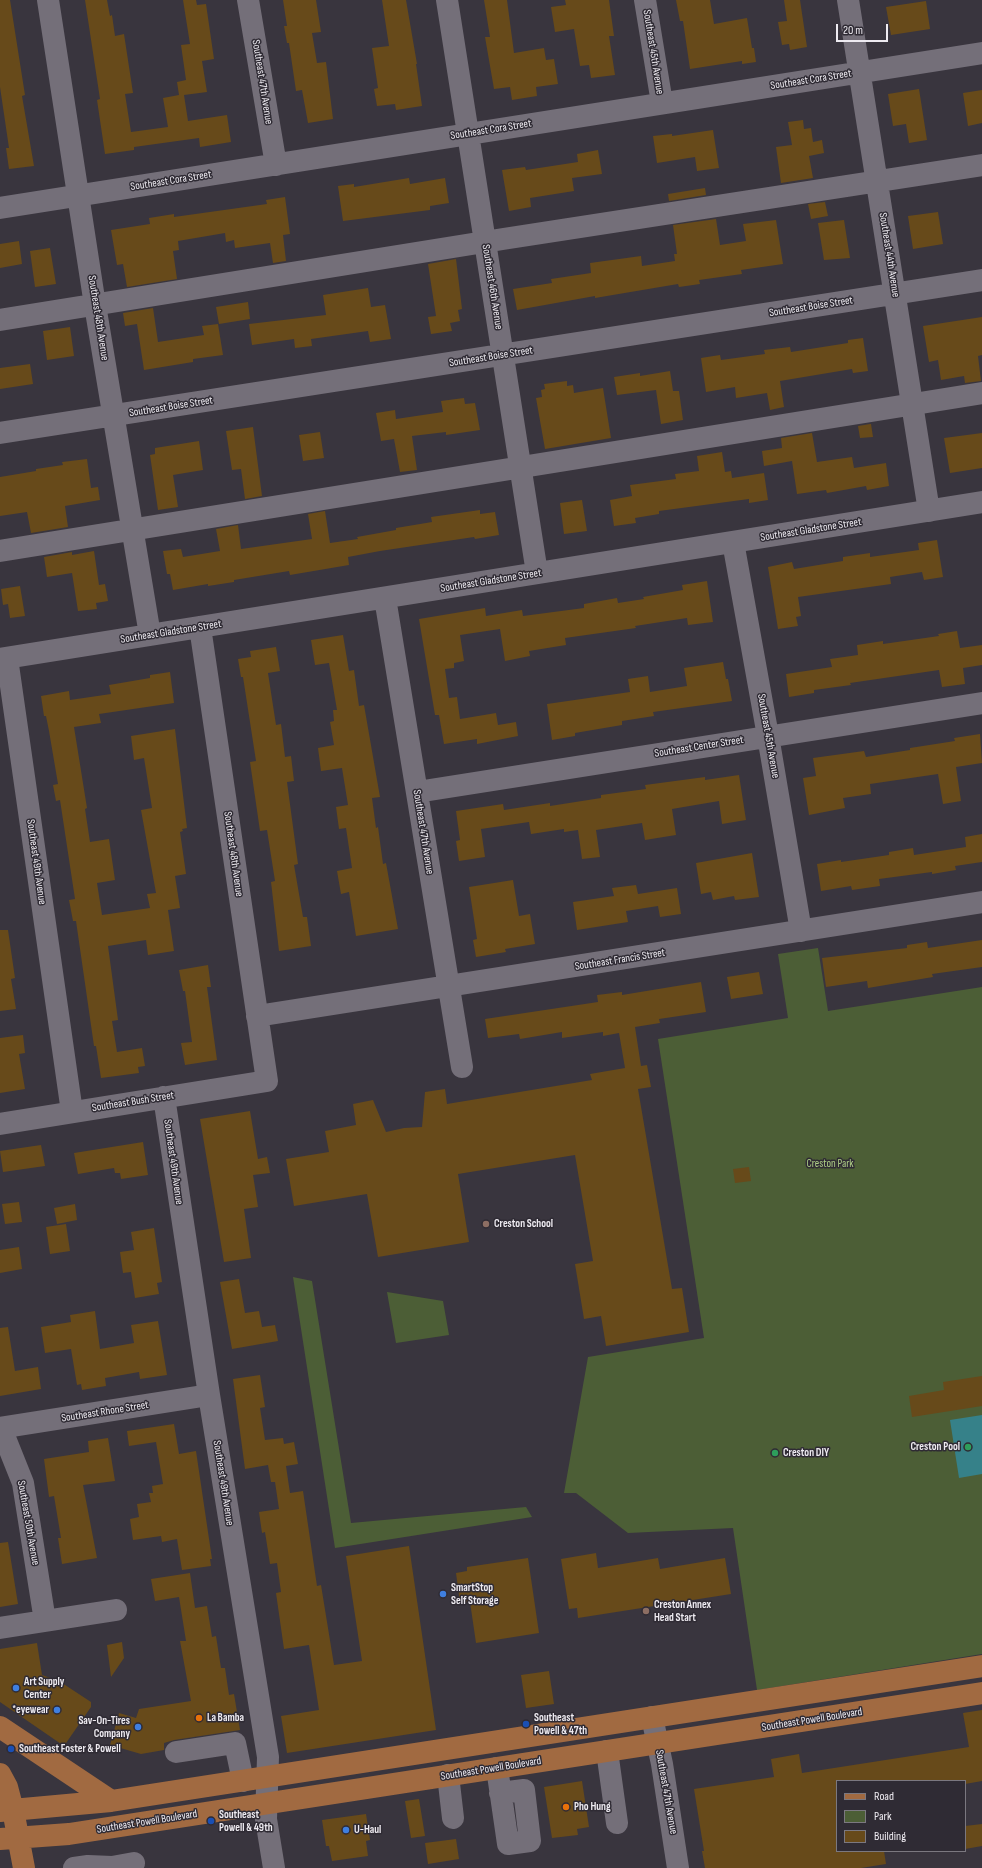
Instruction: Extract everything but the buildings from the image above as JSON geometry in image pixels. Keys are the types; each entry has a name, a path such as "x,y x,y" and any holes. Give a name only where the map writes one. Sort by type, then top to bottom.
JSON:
{"main road":[{"path":"7,1811 111,1801 982,1666"},
{"name":"Southeast Powell Boulevard","path":"9,1839 69,1834 982,1693"},
{"path":"0,1727 111,1801"},
{"path":"0,1774 7,1787 9,1839 24,1868"}],"street":[{"name":"Southeast 48th Avenue","path":"48,0 95,305 150,635"},
{"name":"Southeast 47th Avenue","path":"248,0 276,165"},
{"name":"Southeast 46th Avenue","path":"447,0 537,574"},
{"name":"Southeast 45th Avenue","path":"645,0 662,103"},
{"name":"Southeast 44th Avenue","path":"848,0 861,72 929,511"},
{"name":"Southeast Cora Street","path":"0,208 982,53"},
{"path":"0,320 486,242 982,165"},
{"name":"Southeast Boise Street","path":"0,434 982,280"},
{"path":"0,551 982,393"},
{"name":"Southeast Gladstone Street","path":"3,659 982,502"},
{"name":"Southeast 45th Avenue","path":"733,542 801,931"},
{"name":"Southeast 47th Avenue","path":"385,598 462,1067"},
{"name":"Southeast 48th Avenue","path":"200,627 267,1081"},
{"name":"Southeast 49th Avenue","path":"3,659 72,1112"},
{"name":"Southeast Center Street","path":"417,792 982,703"},
{"name":"Southeast Francis Street","path":"257,1016 982,902"},
{"name":"Southeast Bush Street","path":"0,1124 267,1081"},
{"name":"Southeast 49th Avenue","path":"164,1097 209,1395 268,1756 266,1819 274,1868"},
{"name":"Southeast Rhone Street","path":"1,1428 209,1395"},
{"name":"Southeast 50th Avenue","path":"1,1428 23,1483 44,1621"},
{"path":"0,1628 116,1610"},
{"name":"Southeast 47th Avenue","path":"652,1717 678,1868"},
{"path":"176,1752 235,1743 242,1781"},
{"path":"607,1751 617,1823"},
{"path":"496,1768 500,1793"},
{"path":"448,1776 453,1818"},
{"path":"74,1868 134,1863"}],"green space":[{"name":"Creston Park","path":"818,948 828,1011 982,987 982,1654 757,1690 733,1528 628,1533 576,1493 564,1493 588,1357 704,1338 658,1039 788,1018 778,954"},
{"path":"293,1277 312,1281 351,1523 526,1507 532,1517 335,1548"},
{"path":"387,1292 443,1301 449,1335 396,1343"}],"water":[{"name":"Creston Pool","path":"982,1415 982,1474 959,1478 950,1420"}],"place":[{"name":"Creston School","path":"486,1224"},
{"name":"Creston Pool","path":"968,1447"},
{"name":"Creston DIY","path":"775,1453"},
{"name":"SmartStop Self Storage","path":"443,1594"},
{"name":"Creston Annex Head Start","path":"646,1611"},
{"name":"Art Supply Center","path":"16,1688"},
{"name":"*eyewear","path":"57,1710"},
{"name":"La Bamba","path":"199,1718"},
{"name":"Southeast Powell & 47th","path":"526,1724"},
{"name":"Sav-On-Tires Company","path":"138,1727"},
{"name":"Southeast Foster & Powell","path":"11,1749"},
{"name":"Pho Hung","path":"566,1807"},
{"name":"Southeast Powell & 49th","path":"211,1821"},
{"name":"U-Haul","path":"346,1830"}]}
